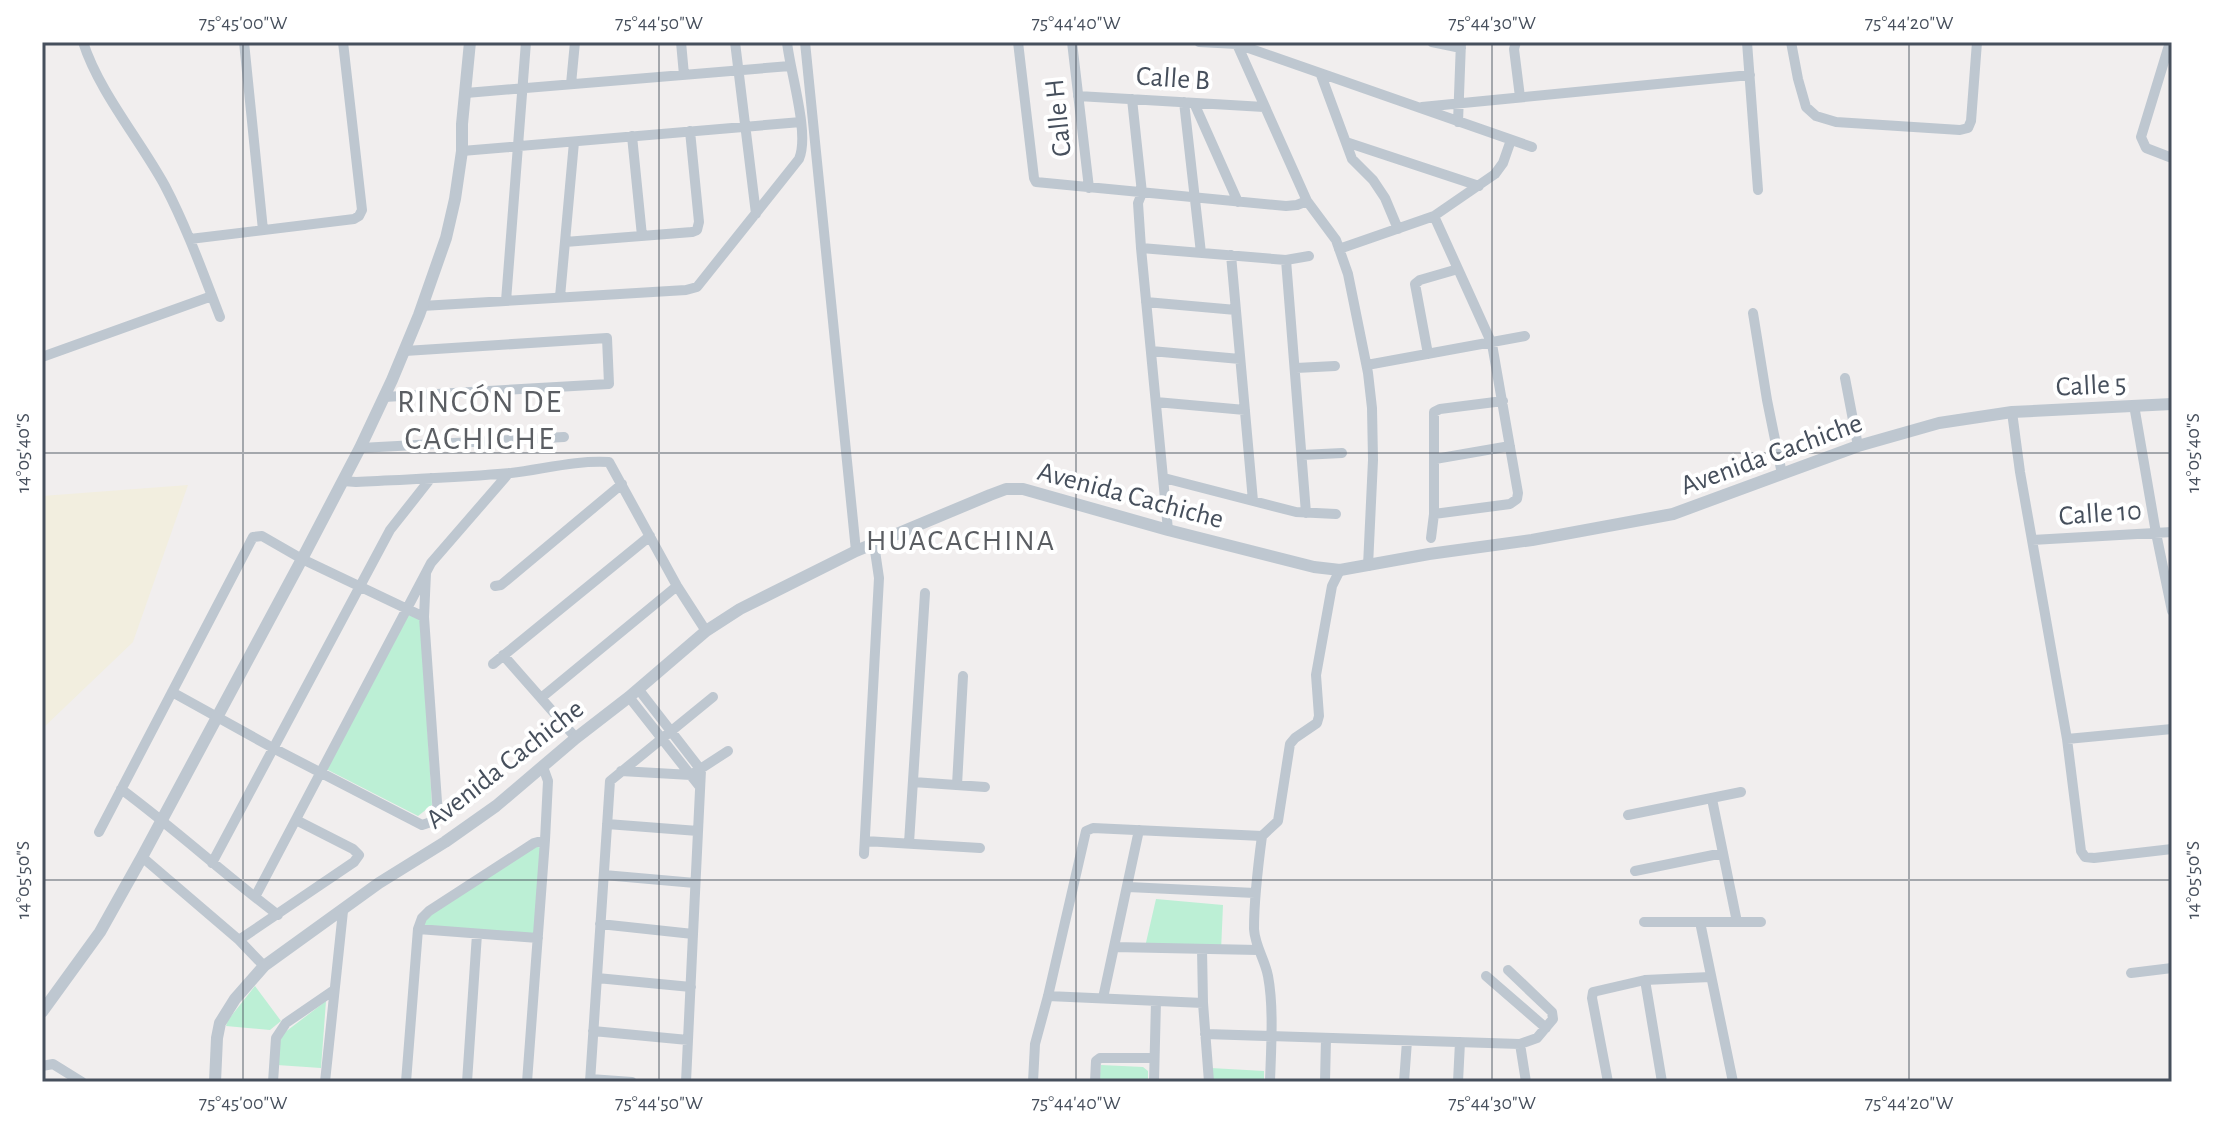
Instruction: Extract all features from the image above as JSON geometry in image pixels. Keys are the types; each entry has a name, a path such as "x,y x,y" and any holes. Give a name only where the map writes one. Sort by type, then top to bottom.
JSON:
{"street":[{"path":"83,42 102,83 165,187 190,239 220,317"},
{"path":"244,42 263,230"},
{"path":"190,239 359,216 362,210 343,42"},
{"path":"42,1012 100,932 142,857 343,481 405,351 446,238 455,199 462,151 470,42"},
{"path":"506,301 526,42"},
{"path":"571,84 575,42"},
{"path":"681,42 684,75"},
{"path":"735,42 756,214"},
{"path":"422,306 697,287 802,152 801,122 787,42"},
{"path":"805,42 856,551"},
{"path":"1018,42 1036,182 1286,206 1307,201"},
{"name":"Calle H","path":"1072,42 1089,188"},
{"path":"1199,42 1236,43 1532,147"},
{"path":"1432,42 1461,45 1458,122"},
{"path":"1516,42 1514,49 1520,97"},
{"path":"1747,42 1758,190"},
{"path":"1791,42 1806,107 1816,116 1836,122 1952,130 1968,128 1971,121 1977,42"},
{"path":"2170,42 2141,137 2146,148 2172,158"},
{"path":"1236,43 1307,201 1325,224 1348,274 1367,365 1372,408 1368,566"},
{"path":"466,93 790,66"},
{"path":"1321,75 1352,159 1373,180 1385,198 1398,229"},
{"path":"1416,107 1750,75"},
{"name":"Calle B","path":"1078,96 1264,107"},
{"path":"1132,99 1142,193 1138,203 1141,248 1168,530"},
{"path":"1189,103 1201,253"},
{"path":"1189,103 1238,202"},
{"path":"462,151 801,122"},
{"path":"565,242 697,230 699,222 690,131"},
{"path":"632,136 642,236"},
{"path":"1339,249 1434,216 1495,174 1503,163 1511,140"},
{"path":"560,297 574,142"},
{"path":"1346,142 1479,186"},
{"path":"1434,216 1492,344 1518,493 1517,499 1510,504 1434,514"},
{"path":"1141,248 1286,260 1309,256"},
{"path":"1231,255 1253,501"},
{"path":"1286,260 1306,513"},
{"path":"1428,354 1415,284 1458,269"},
{"path":"42,357 212,296"},
{"path":"1146,302 1236,310"},
{"path":"1753,313 1782,474"},
{"path":"1367,365 1525,336"},
{"path":"384,397 609,384 607,338 405,351"},
{"path":"1151,351 1240,359"},
{"path":"1296,368 1335,366"},
{"path":"1845,378 1858,446"},
{"path":"1431,538 1434,514 1434,412 1503,401"},
{"path":"1156,402 1245,410"},
{"name":"Calle 5","path":"2012,412 2172,404"},
{"path":"2134,405 2172,611"},
{"path":"2012,412 2067,739 2081,851 2085,857 2094,858 2172,849"},
{"name":"Avenida Cachiche","path":"215,1082 220,1023 235,999 264,966 379,883 470,824 634,694 706,631 740,609 856,551 1006,489 1023,489 1168,530 1314,567 1340,570 1673,514 1858,446 1939,423 2012,412"},
{"path":"360,448 564,437"},
{"path":"1435,459 1510,446"},
{"path":"1302,455 1342,453"},
{"path":"343,481 509,473 580,462 609,462 677,586 706,631"},
{"path":"255,897 431,563 509,473"},
{"path":"212,863 390,530 431,478"},
{"path":"1164,478 1306,513 1336,514"},
{"path":"495,586 501,585 622,484"},
{"name":"Calle 10","path":"2032,540 2172,532"},
{"path":"99,832 253,537 262,536 302,559 424,617"},
{"path":"493,664 650,536"},
{"path":"864,854 879,578 874,544"},
{"path":"1270,1082 1268,976 1254,932 1262,836 1278,821 1290,744 1317,723 1316,675 1332,586 1340,570"},
{"path":"172,692 422,825 431,822 438,816 424,617 426,573"},
{"path":"541,698 677,586"},
{"path":"909,843 925,593"},
{"path":"503,655 576,738"},
{"path":"957,785 963,676"},
{"path":"634,694 696,773 700,787 686,1082"},
{"path":"632,1082 590,1081 610,781 713,697"},
{"path":"2067,739 2172,729"},
{"path":"621,771 696,773 728,751"},
{"path":"527,1082 548,781 543,767"},
{"path":"913,782 985,787"},
{"path":"121,789 278,915"},
{"path":"1628,815 1741,792"},
{"path":"1712,799 1737,922"},
{"path":"239,940 354,862 359,855 296,820"},
{"path":"607,824 698,831"},
{"path":"1033,1082 1035,1044 1086,831 1093,828 1262,836"},
{"path":"1103,998 1139,830"},
{"path":"406,1082 418,929 422,918 534,843 545,840"},
{"path":"865,841 980,848"},
{"path":"1635,871 1723,853"},
{"path":"142,857 239,940 264,966"},
{"path":"604,875 695,883"},
{"path":"1128,887 1255,893"},
{"path":"325,1082 343,911"},
{"path":"1644,922 1761,922"},
{"path":"1700,922 1733,1082"},
{"path":"600,924 693,934"},
{"path":"418,929 538,938"},
{"path":"467,1082 477,934"},
{"path":"1114,947 1258,950"},
{"path":"1202,949 1209,1082"},
{"path":"2131,973 2172,968"},
{"path":"1205,1034 1520,1044 1537,1038 1553,1019 1552,1012 1508,970"},
{"path":"1486,976 1546,1028"},
{"path":"1608,1082 1593,992 1645,980 1710,977"},
{"path":"597,978 691,987"},
{"path":"1645,980 1662,1082"},
{"path":"273,1082 276,1038 286,1023 334,990"},
{"path":"1048,996 1203,1003"},
{"path":"1154,1082 1156,1001"},
{"path":"593,1031 688,1040"},
{"path":"1325,1082 1326,1038"},
{"path":"1404,1082 1407,1041"},
{"path":"1458,1082 1460,1042"},
{"path":"1520,1044 1526,1082"},
{"path":"1095,1082 1096,1061 1100,1058 1154,1058"},
{"path":"42,1066 53,1064 82,1082"}],"green space":[{"path":"407,614 421,620 432,805 418,816 326,769"},
{"path":"536,846 541,848 535,934 426,928 424,923 431,913"},
{"path":"1156,899 1223,905 1221,951 1145,947"},
{"path":"255,986 281,1021 270,1030 226,1026 228,1020"},
{"path":"326,1001 321,1068 277,1065 280,1036"},
{"path":"1101,1065 1143,1067 1148,1071 1148,1082 1099,1082"},
{"path":"1211,1068 1264,1071 1264,1082 1212,1082"}],"sand":[{"path":"188,485 133,642 42,729 42,496"}],"district":[{"name":"RINCÓN DE CACHICHE","path":"480,420"},
{"name":"HUACACHINA","path":"961,540"}]}
